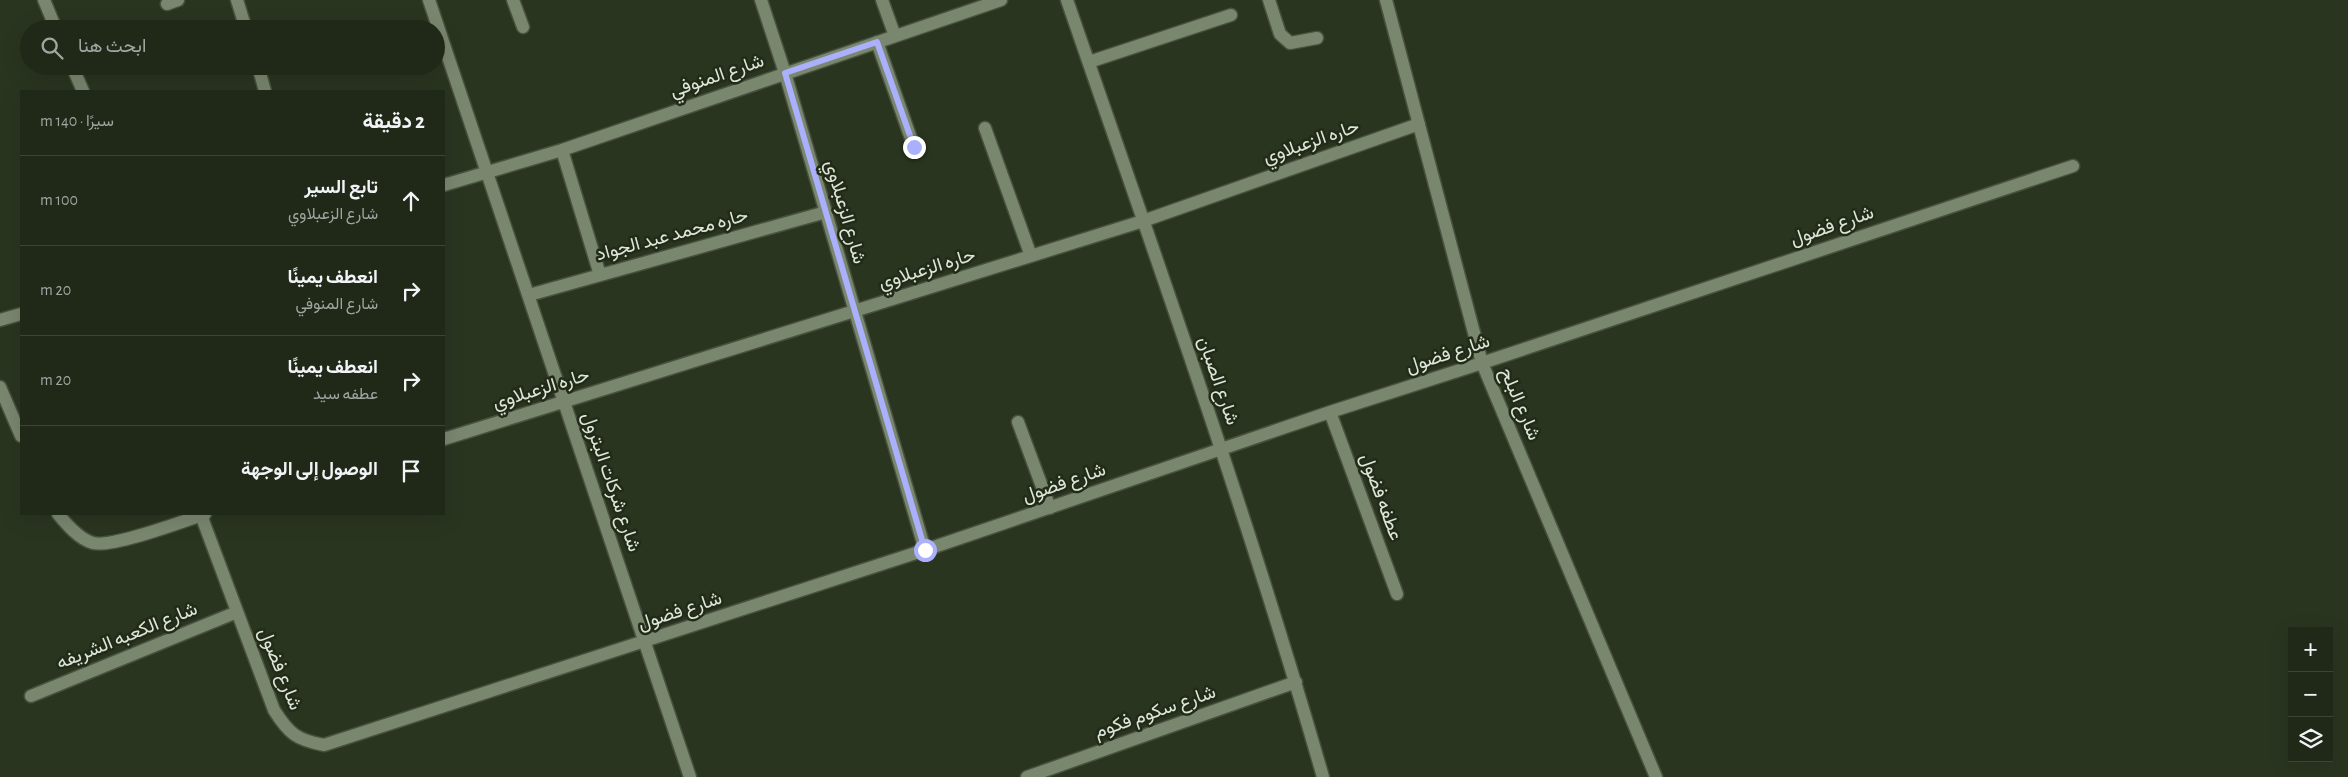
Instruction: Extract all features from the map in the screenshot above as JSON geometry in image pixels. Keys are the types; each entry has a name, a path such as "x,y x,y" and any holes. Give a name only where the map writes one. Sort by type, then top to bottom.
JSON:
{"street":[{"path":"44,0 52,20"},
{"path":"238,0 244,20"},
{"name":"شارع شركات البترول","path":"429,0 436,20"},
{"path":"513,0 523,27"},
{"name":"شارع الزعبلاوي","path":"761,0 785,73 925,550"},
{"path":"882,0 894,36"},
{"name":"شارع المنوفي","path":"445,185 562,150 877,42 979,3 1001,0"},
{"name":"شارع الصبان","path":"1067,0 1222,449 1296,682 1323,777"},
{"path":"1269,0 1284,39 1290,43 1317,38"},
{"name":"شارع البلح","path":"1386,0 1482,363 1656,777"},
{"path":"1089,62 1231,15"},
{"path":"877,42 914,147"},
{"name":"شارع شركات البترول","path":"445,47 690,777"},
{"path":"76,75 83,90"},
{"path":"261,75 266,90"},
{"name":"حاره الزعبلاوي","path":"445,440 1144,221 1419,124"},
{"path":"985,128 1031,256"},
{"path":"562,150 600,275"},
{"name":"شارع فضول","path":"203,515 274,710 285,728 303,741 324,745 925,550 1330,412 2073,166"},
{"name":"حاره محمد عبد الجواد","path":"528,295 826,212"},
{"path":"0,320 20,314"},
{"path":"0,387 20,434"},
{"name":"عطفه فضول","path":"1330,412 1397,594"},
{"path":"1018,422 1050,508"},
{"path":"59,515 81,536 94,543 115,541 200,515"},
{"name":"شارع الكعبه الشريفه","path":"31,696 237,612"},
{"name":"شارع سكوم فكوم","path":"1027,777 1296,682"}],"route":[{"path":"914,147 877,42 785,73 925,550"}]}
